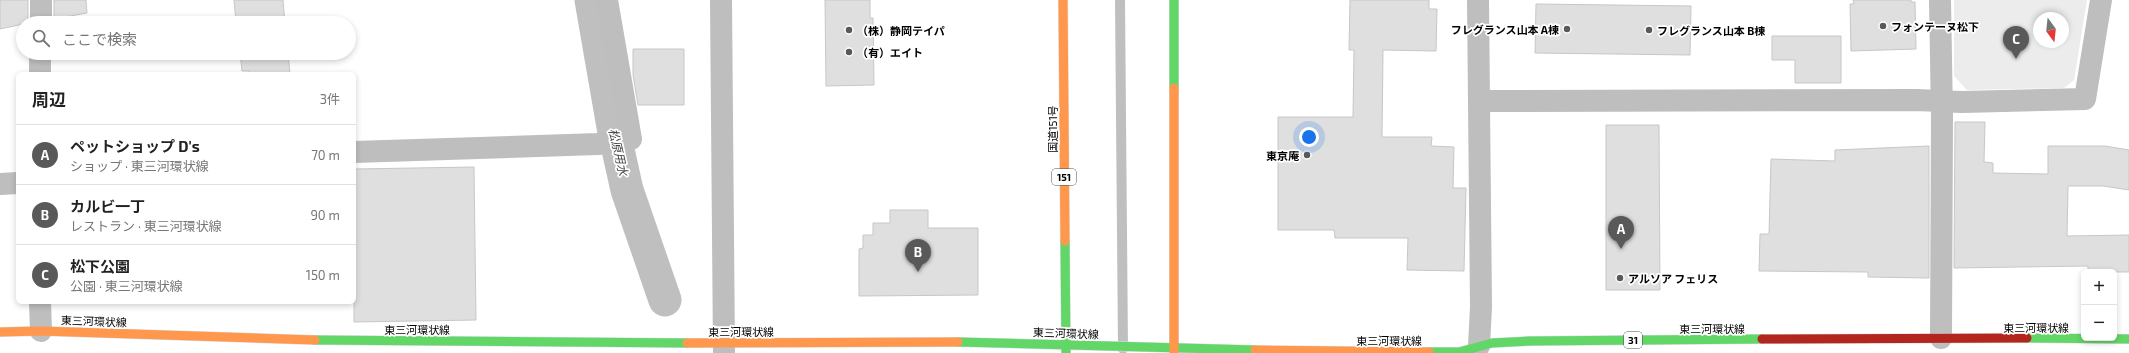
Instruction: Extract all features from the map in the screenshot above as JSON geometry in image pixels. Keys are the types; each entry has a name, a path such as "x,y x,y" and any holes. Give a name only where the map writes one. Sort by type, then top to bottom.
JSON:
{"main road":[{"name":"国道151号","path":"1063,0 1066,349"},
{"path":"1174,0 1174,351"},
{"name":"東三河環状線","path":"0,332 41,331 274,346 724,348 955,342 1066,349 1107,346 1174,351 1459,352 1492,342 1531,341 1686,347 1941,338 2129,340"}],"street":[{"path":"41,0 41,16"},
{"path":"356,152 598,144 631,139 607,0"},
{"path":"721,0 724,348"},
{"path":"1478,0 1480,101 1479,346"},
{"path":"1940,0 1942,101 1941,338"},
{"path":"1480,101 1942,101 2085,99 2101,0"},
{"path":"40,60 40,72"},
{"path":"0,184 16,183"},
{"path":"40,304 41,331"}],"shaded area":[{"path":"1954,0 2087,0 2074,80 2064,88 1967,90 1954,76"}],"building":[{"path":"0,0 28,0 28,16 16,16 16,26 0,29"},
{"path":"54,0 86,0 87,13 70,16 54,16"},
{"path":"234,0 283,0 284,16 235,16"},
{"path":"825,0 870,0 870,18 873,18 874,85 826,86"},
{"path":"1350,0 1429,0 1429,9 1437,9 1436,51 1383,50 1382,137 1432,137 1431,146 1454,147 1453,188 1466,188 1464,271 1407,270 1408,238 1335,238 1334,230 1278,230 1278,117 1353,117 1354,50 1349,50"},
{"name":"フォンテーヌ松下","path":"1853,0 1911,0 1911,2 1915,2 1916,49 1851,51 1850,4 1854,4"},
{"path":"1536,4 1691,6 1690,55 1535,53"},
{"path":"1772,36 1841,36 1841,83 1795,83 1795,60 1772,60"},
{"path":"633,49 684,49 684,105 638,105 633,75"},
{"path":"241,60 289,60 290,72 242,71"},
{"path":"1955,122 1985,122 1984,162 1993,163 1993,173 2048,174 2048,146 2105,146 2129,150 2129,190 2103,186 2068,186 2067,236 2129,235 2129,272 2117,272 2117,269 2088,269 2088,266 1954,268"},
{"path":"1606,125 1659,125 1660,290 1606,290"},
{"path":"1929,146 1929,278 1868,277 1868,272 1759,271 1760,234 1769,234 1771,159 1835,161 1835,150"},
{"path":"474,167 476,320 354,322 354,304 356,304 356,169"},
{"path":"890,210 928,210 928,228 978,228 978,295 859,296 859,249 863,248 863,235 873,235 873,223 890,223"}],"waterway":[{"name":"松原用水","path":"591,0 613,127 627,190 665,300"},
{"path":"1120,0 1123,349"}],"traffic: fast":[{"path":"1174,0 1174,88"},
{"path":"1065,241 1066,353"},
{"path":"2027,338 2129,339"},
{"path":"1429,352 1459,352 1492,343 1531,341 1762,339"},
{"path":"315,340 687,343"},
{"path":"958,342 1255,350"}],"traffic: slow":[{"path":"1063,0 1065,241"},
{"path":"1174,88 1174,353"},
{"path":"0,332 41,331 315,340"},
{"path":"687,343 958,342"},
{"path":"1255,350 1429,352"}],"traffic: jam":[{"path":"1762,339 2027,338"}],"place":[{"name":"フォンテーヌ松下","path":"1883,26"},
{"name":"フレグランス山本 A棟","path":"1567,29"},
{"name":"（株）静岡テイパ","path":"849,30"},
{"name":"フレグランス山本 B棟","path":"1649,30"},
{"name":"（有）エイト","path":"849,52"},
{"name":"松下公園","path":"2016,59"},
{"name":"東京庵","path":"1307,155"},
{"name":"ペットショップ D's","path":"1621,249"},
{"name":"カルビ一丁","path":"918,272"},
{"name":"アルソア フェリス","path":"1620,278"}]}
